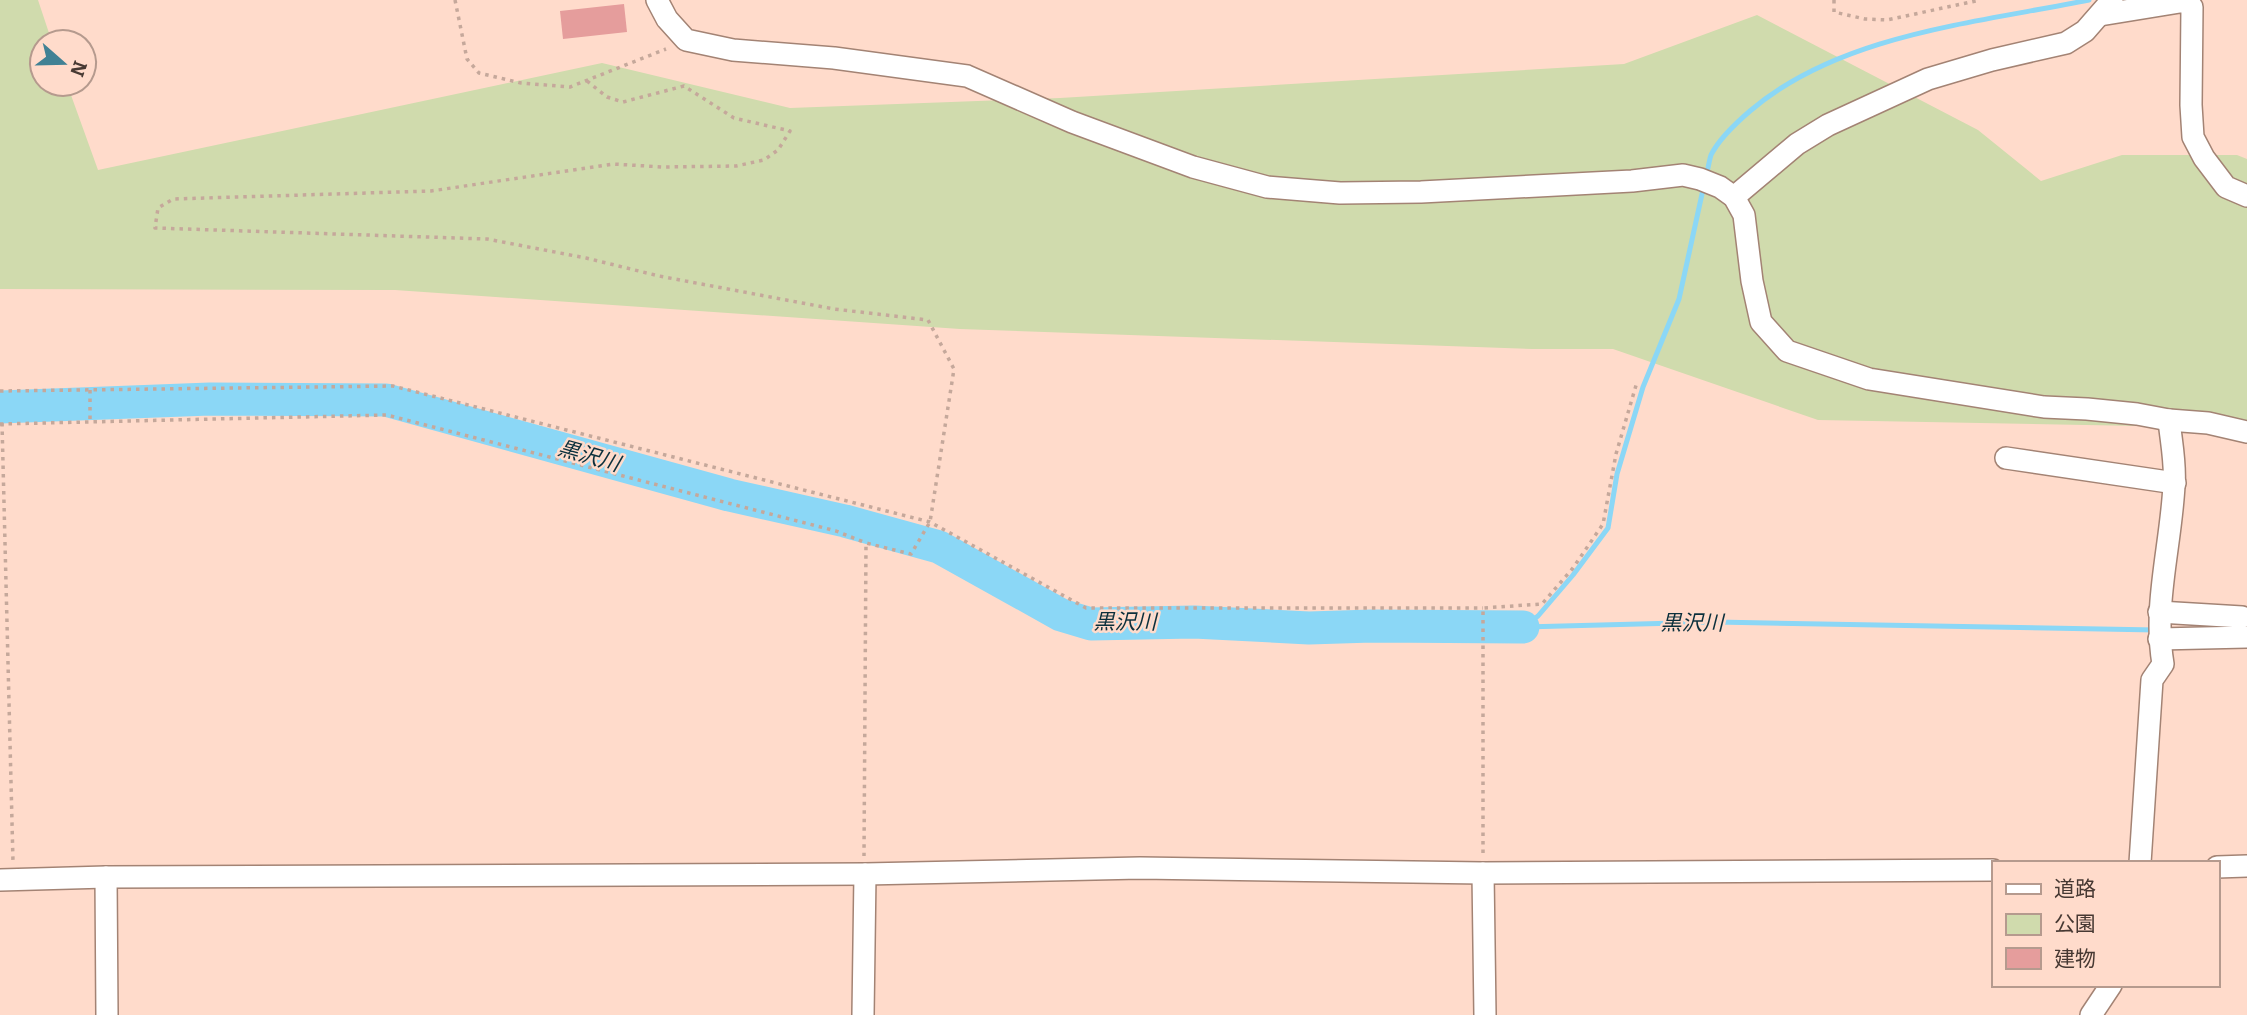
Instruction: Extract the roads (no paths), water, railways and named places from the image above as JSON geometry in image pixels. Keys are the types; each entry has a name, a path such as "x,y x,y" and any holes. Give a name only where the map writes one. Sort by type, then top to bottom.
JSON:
{"street":[{"path":"657,0 667,19 686,40 733,50 834,58 967,76 1072,121 1193,167 1267,187 1340,193 1420,192 1632,181 1683,175 1720,187 1734,197 1744,215 1752,281 1761,322 1787,351 1870,379 2044,407 2100,410 2208,423 2247,432"},
{"path":"1734,197 1797,144 1828,125 1928,79 1992,60 2066,43 2085,31 2106,7 2186,1 2193,7 2193,137 2204,158 2226,187 2247,196"},
{"path":"2140,861 2152,680 2163,664 2159,612 2175,483 2169,420"},
{"path":"2006,458 2175,483"},
{"path":"2159,612 2245,627"},
{"path":"2159,639 2245,627"},
{"path":"2219,867 2247,866"},
{"path":"7,879 865,874 1140,868 1483,873 1992,870"},
{"path":"1483,873 1485,1015"},
{"path":"863,1015 865,874"},
{"path":"106,877 107,1015"},
{"path":"2091,1015 2110,987"}],"waterway":[{"path":"1706,176 1714,149 1739,121 1786,85 1825,64 1911,35 2089,0"},
{"path":"1523,627 1538,616 1608,528 1617,474 1643,387 1679,299 1704,185"},
{"name":"黒沢川","path":"0,407 210,399 386,400 729,495 845,521 939,547 1061,615 1091,624 1194,622 1309,628 1523,627"},
{"name":"黒沢川","path":"1523,627 1716,622 2156,630"}]}
